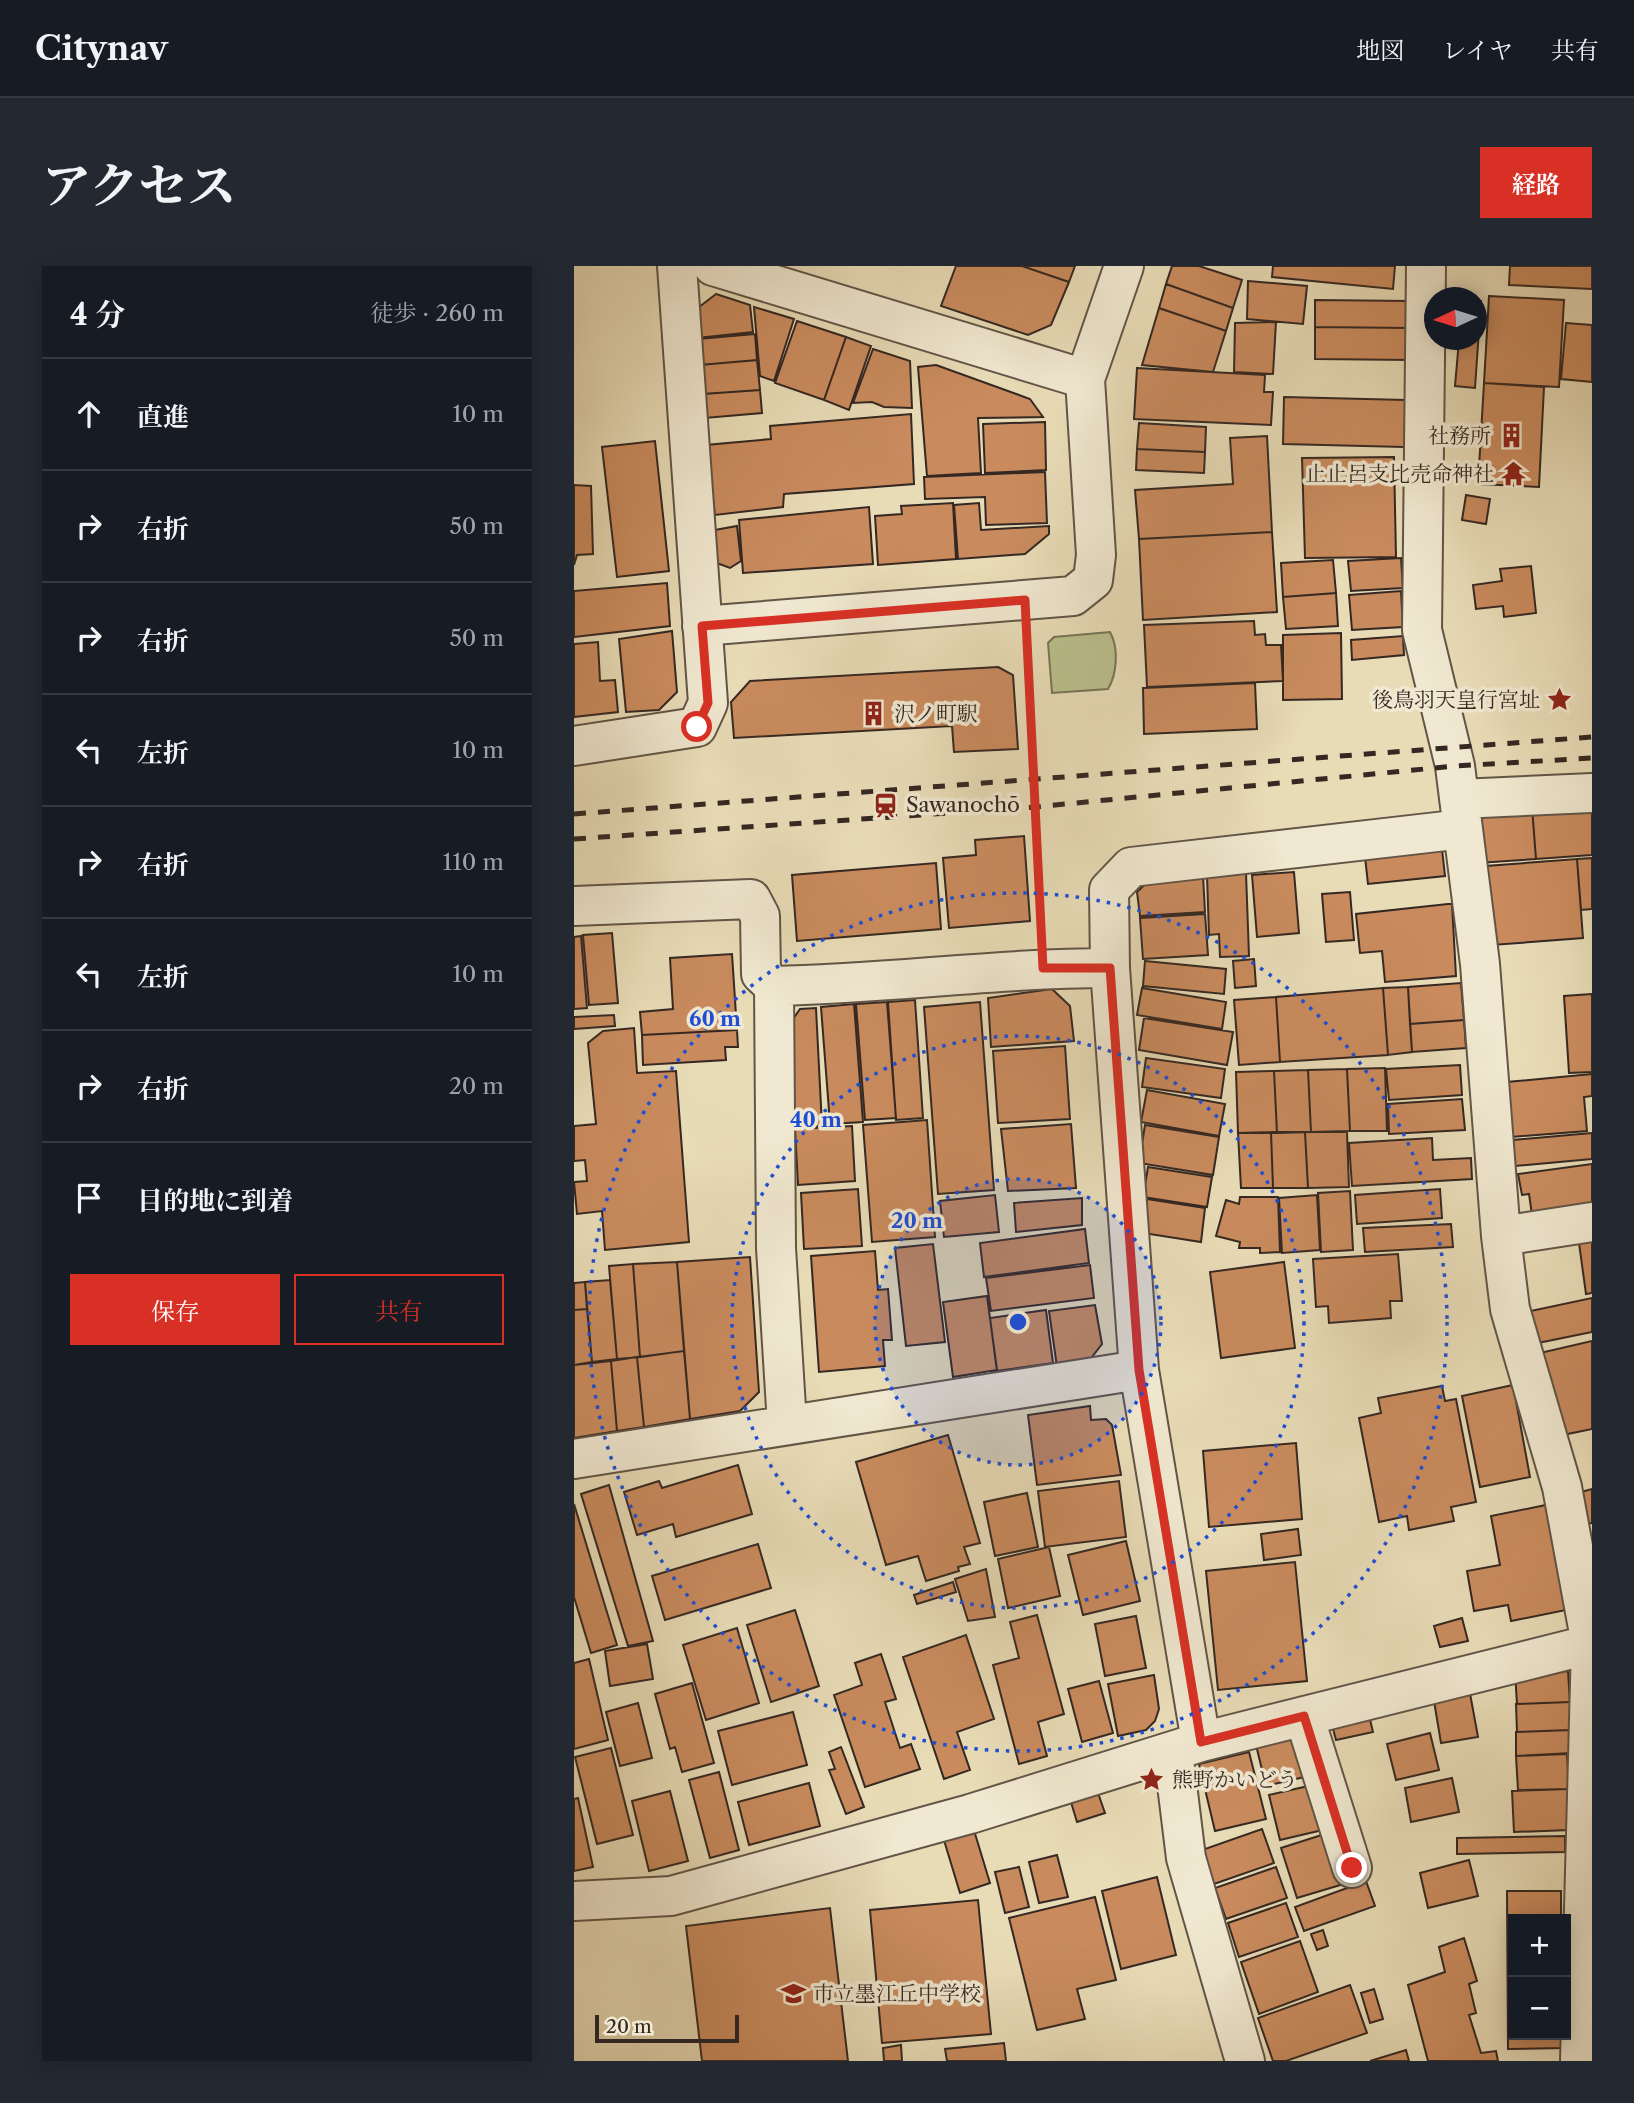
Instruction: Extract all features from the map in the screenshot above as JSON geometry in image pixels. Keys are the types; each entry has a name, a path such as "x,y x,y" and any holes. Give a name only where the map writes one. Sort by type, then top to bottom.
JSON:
{"street":[{"path":"574,746 697,727 708,703 677,266"},
{"path":"713,266 1085,379"},
{"path":"702,626 1073,596 1093,580 1096,555 1085,379 1124,266"},
{"path":"1426,266 1422,630 1452,745 1461,814 1480,964 1501,1236 1510,1309 1562,1487 1592,1644 1584,2059"},
{"path":"1245,2061 1186,1858 1187,1747 1139,1370 1110,968 1109,890 1131,867 1592,793"},
{"path":"574,906 751,899 760,916 761,974 774,986 850,985 1043,968 1110,968"},
{"path":"774,986 776,1248 787,1424"},
{"path":"1501,1236 1592,1222"},
{"path":"574,1459 1139,1370"},
{"path":"574,1901 671,1896 970,1814 1187,1747 1592,1644"},
{"path":"1304,1716 1352,1868"}],"path":[{"path":"1025,600 1043,968"}],"green space":[{"path":"1110,632 1116,661 1108,689 1052,693 1048,643 1054,637"}],"building":[{"path":"956,266 1022,266 1069,282 1051,325 1028,335 941,306"},
{"path":"1022,266 1075,266 1069,282"},
{"path":"1172,266 1199,266 1242,280 1233,308 1166,284"},
{"path":"1273,266 1395,266 1393,289 1272,277"},
{"path":"1510,266 1592,266 1592,289 1509,285"},
{"path":"1248,281 1307,286 1303,324 1247,319"},
{"path":"1166,284 1233,308 1226,331 1159,308"},
{"path":"716,294 750,305 753,332 697,338 694,311"},
{"path":"1489,296 1564,300 1559,387 1484,383"},
{"path":"1315,300 1410,301 1410,328 1315,327"},
{"path":"754,307 794,319 774,381 760,376"},
{"path":"1159,308 1226,331 1213,372 1142,365"},
{"path":"797,321 846,337 824,400 775,383"},
{"path":"1276,322 1273,374 1234,372 1235,323"},
{"path":"1566,323 1592,325 1592,382 1561,379"},
{"path":"1315,327 1410,328 1410,360 1315,359"},
{"path":"755,334 757,360 700,365 698,339"},
{"path":"846,337 871,346 849,410 824,400"},
{"path":"873,349 910,361 912,408 884,407 872,402 853,403"},
{"path":"1458,350 1478,350 1475,388 1455,386"},
{"path":"757,360 760,390 703,394 700,365"},
{"path":"936,365 1030,399 1043,417 978,418 981,473 927,476 918,367"},
{"path":"1137,368 1265,375 1264,392 1273,392 1271,425 1134,419"},
{"name":"社務所","path":"1484,383 1544,387 1539,487 1478,484"},
{"path":"760,390 762,413 705,418 703,394"},
{"path":"1284,397 1406,400 1404,447 1283,444"},
{"path":"911,414 914,484 784,494 783,507 715,515 706,445 771,439 770,426"},
{"path":"1045,422 1046,470 985,473 983,424"},
{"path":"1139,423 1206,427 1205,452 1137,449"},
{"path":"1267,436 1272,532 1139,539 1135,490 1233,484 1230,438"},
{"path":"655,441 669,571 617,577 602,447"},
{"path":"1137,449 1205,452 1204,473 1136,470"},
{"path":"1394,457 1396,557 1305,558 1302,458"},
{"path":"1045,472 1047,523 986,525 985,497 925,499 924,477"},
{"path":"574,485 591,486 593,554 577,555 574,565"},
{"path":"1466,495 1490,499 1486,524 1462,520"},
{"path":"953,503 956,559 878,565 875,516 902,514 901,506"},
{"path":"979,503 981,530 1049,526 1049,534 1025,554 958,559 954,505"},
{"path":"869,507 873,564 743,573 739,520"},
{"path":"737,526 741,561 730,568 714,562 709,531"},
{"path":"1272,532 1277,612 1143,620 1139,539"},
{"path":"1401,558 1403,588 1351,591 1348,561"},
{"path":"1333,560 1336,593 1283,597 1281,563"},
{"path":"1531,566 1536,613 1504,617 1503,606 1476,609 1473,585 1502,581 1500,569"},
{"path":"667,583 670,626 574,637 574,591"},
{"path":"1401,591 1403,627 1352,630 1349,595"},
{"path":"1336,593 1338,626 1286,629 1283,597"},
{"path":"1254,621 1255,635 1265,634 1266,645 1281,645 1283,681 1147,687 1144,625"},
{"path":"672,631 677,692 659,710 626,712 619,639"},
{"path":"1341,633 1342,699 1283,700 1283,635"},
{"path":"1403,636 1404,655 1352,660 1351,640"},
{"path":"598,642 600,681 615,680 618,712 574,717 574,644"},
{"name":"沢ノ町駅","path":"998,667 1013,675 1018,749 954,752 952,726 734,738 731,702 750,681"},
{"path":"1255,683 1257,729 1144,734 1143,688"},
{"path":"1592,802 1592,855 1536,859 1532,807"},
{"path":"1532,807 1536,859 1478,863 1475,811"},
{"path":"1024,836 1030,921 949,928 943,858 976,855 975,840"},
{"path":"1442,849 1445,876 1368,884 1365,857"},
{"path":"1592,858 1592,909 1581,910 1577,859"},
{"path":"1577,859 1583,938 1492,945 1486,866"},
{"path":"936,863 941,929 797,941 792,875"},
{"path":"1294,872 1299,933 1257,937 1252,875"},
{"path":"1246,873 1249,956 1220,957 1219,934 1209,935 1207,875"},
{"path":"1154,876 1203,876 1205,912 1140,916 1137,892"},
{"path":"1350,892 1354,940 1326,942 1322,894"},
{"path":"1452,904 1456,976 1385,982 1382,951 1360,953 1356,914"},
{"path":"1205,914 1208,955 1143,959 1140,918"},
{"path":"612,933 618,1003 589,1005 583,935"},
{"path":"581,936 587,1008 574,1009 574,937"},
{"path":"732,954 737,1030 642,1035 640,1012 673,1009 670,958"},
{"path":"1254,959 1256,986 1235,988 1233,961"},
{"path":"1145,961 1226,969 1224,994 1143,986"},
{"path":"1461,983 1464,1020 1410,1024 1408,987"},
{"path":"1408,987 1412,1052 1388,1055 1383,988"},
{"path":"1142,988 1226,1002 1222,1029 1137,1015"},
{"path":"1383,988 1388,1055 1280,1062 1276,997"},
{"path":"1052,989 1070,1006 1074,1041 991,1047 988,998"},
{"path":"1592,994 1592,1072 1569,1073 1564,996"},
{"path":"1276,997 1280,1062 1239,1065 1234,1000"},
{"path":"915,1000 923,1118 896,1120 888,1002"},
{"path":"887,1002 896,1118 865,1120 856,1004"},
{"path":"980,1002 994,1190 938,1194 924,1007"},
{"path":"854,1004 863,1122 830,1124 821,1007"},
{"path":"816,1008 822,1126 794,1127 786,1029 800,1009"},
{"path":"614,1015 615,1026 574,1029 574,1017"},
{"path":"1144,1018 1233,1032 1227,1065 1139,1050"},
{"path":"1464,1020 1466,1048 1412,1052 1410,1024"},
{"path":"634,1028 637,1073 676,1071 689,1242 605,1250 602,1211 577,1214 574,1182 587,1181 585,1160 574,1161 574,1126 596,1124 588,1043 603,1031"},
{"path":"737,1030 738,1047 725,1047 726,1060 643,1065 642,1035"},
{"path":"1065,1046 1070,1119 998,1123 993,1051"},
{"path":"1146,1058 1225,1069 1221,1098 1142,1087"},
{"path":"1460,1065 1462,1095 1389,1100 1386,1069"},
{"path":"1385,1068 1387,1131 1350,1131 1347,1069"},
{"path":"1347,1069 1350,1131 1311,1132 1308,1070"},
{"path":"1308,1070 1311,1132 1277,1133 1274,1071"},
{"path":"1274,1071 1277,1133 1238,1133 1236,1072"},
{"path":"1592,1074 1592,1096 1584,1097 1587,1131 1511,1137 1507,1082"},
{"path":"1147,1090 1225,1104 1219,1136 1141,1122"},
{"path":"1462,1099 1465,1130 1389,1134 1388,1104"},
{"path":"927,1120 935,1237 872,1242 863,1125"},
{"path":"1071,1124 1076,1188 1008,1191 1001,1129"},
{"path":"1145,1125 1219,1137 1213,1175 1139,1163"},
{"path":"852,1126 855,1181 798,1185 795,1129"},
{"path":"1271,1132 1273,1188 1241,1188 1238,1133"},
{"path":"1271,1132 1305,1132 1308,1188 1273,1188"},
{"path":"1305,1132 1347,1132 1349,1187 1308,1188"},
{"path":"1592,1133 1592,1159 1515,1166 1513,1140"},
{"path":"1432,1138 1433,1160 1471,1158 1472,1179 1352,1186 1349,1143"},
{"path":"1592,1164 1592,1207 1532,1215 1529,1194 1522,1195 1518,1174"},
{"path":"1148,1167 1212,1177 1207,1207 1143,1197"},
{"path":"858,1189 862,1246 804,1249 801,1193"},
{"path":"1440,1189 1442,1218 1357,1224 1355,1195"},
{"path":"1350,1191 1353,1250 1321,1252 1318,1193"},
{"path":"995,1195 999,1232 944,1237 940,1201"},
{"path":"1317,1195 1320,1250 1282,1253 1279,1198"},
{"path":"1240,1197 1278,1197 1280,1252 1260,1253 1260,1248 1239,1248 1240,1242 1216,1236 1226,1200 1239,1204"},
{"path":"1082,1198 1082,1225 1016,1232 1014,1203"},
{"path":"1147,1199 1205,1208 1201,1242 1143,1233"},
{"path":"1451,1224 1453,1247 1365,1252 1363,1228"},
{"path":"1085,1229 1089,1263 984,1277 980,1243"},
{"path":"1592,1241 1592,1293 1586,1294 1579,1243"},
{"path":"933,1244 945,1342 906,1346 895,1248"},
{"path":"875,1251 878,1290 888,1289 892,1340 883,1340 885,1366 819,1372 811,1256"},
{"path":"1398,1254 1402,1301 1390,1301 1391,1318 1329,1323 1328,1306 1316,1307 1313,1259"},
{"path":"750,1257 759,1392 740,1411 690,1419 677,1262"},
{"path":"677,1262 684,1351 640,1357 633,1264"},
{"path":"1284,1262 1295,1348 1221,1358 1210,1272"},
{"path":"633,1264 640,1357 617,1359 609,1266"},
{"path":"1090,1265 1094,1298 991,1311 986,1278"},
{"path":"610,1280 617,1359 592,1362 585,1282"},
{"path":"585,1282 587,1309 574,1310 574,1283"},
{"path":"987,1296 997,1370 953,1377 943,1302"},
{"path":"1592,1298 1592,1332 1533,1344 1526,1312"},
{"path":"1095,1305 1102,1344 1088,1362 1057,1367 1049,1311"},
{"path":"587,1309 592,1362 574,1365 574,1310"},
{"path":"1046,1310 1053,1363 997,1371 990,1318"},
{"path":"1592,1341 1592,1429 1558,1436 1540,1353"},
{"path":"684,1351 690,1419 644,1427 637,1357"},
{"path":"637,1357 644,1427 617,1431 611,1361"},
{"path":"611,1361 617,1431 574,1438 574,1365"},
{"path":"1513,1385 1530,1477 1480,1487 1462,1396"},
{"path":"1442,1386 1445,1401 1456,1399 1476,1502 1451,1507 1454,1521 1409,1530 1407,1516 1379,1522 1359,1418 1381,1413 1378,1398"},
{"path":"1090,1406 1091,1420 1106,1419 1112,1425 1121,1475 1037,1485 1028,1415"},
{"path":"948,1435 980,1543 964,1547 970,1564 958,1567 959,1571 926,1581 918,1556 886,1565 856,1462"},
{"path":"1296,1443 1302,1519 1209,1527 1203,1451"},
{"path":"738,1465 752,1514 676,1537 673,1524 637,1535 624,1492 659,1481 662,1488"},
{"path":"1119,1481 1126,1537 1045,1547 1038,1491"},
{"path":"609,1485 653,1641 628,1646 581,1494"},
{"path":"1592,1489 1592,1523 1582,1525 1574,1494"},
{"path":"1027,1493 1038,1547 995,1556 984,1502"},
{"path":"574,1504 617,1645 591,1653 574,1597"},
{"path":"1546,1505 1566,1610 1511,1621 1508,1605 1474,1611 1467,1571 1500,1565 1491,1516"},
{"path":"1298,1529 1301,1555 1264,1560 1261,1534"},
{"path":"1126,1541 1140,1601 1083,1615 1068,1555"},
{"path":"758,1544 771,1588 665,1620 652,1576"},
{"path":"1049,1547 1060,1596 1008,1608 998,1559"},
{"path":"1295,1562 1307,1681 1218,1690 1206,1571"},
{"path":"986,1569 995,1617 968,1621 955,1579"},
{"path":"953,1582 956,1592 917,1604 914,1595"},
{"path":"795,1610 819,1686 771,1702 747,1625"},
{"path":"1037,1615 1064,1714 1038,1722 1047,1756 1019,1764 993,1665 1019,1658 1010,1622"},
{"path":"1136,1616 1146,1668 1105,1676 1095,1624"},
{"path":"1462,1618 1468,1641 1440,1647 1434,1626"},
{"path":"737,1628 759,1703 706,1720 683,1645"},
{"path":"966,1635 994,1719 957,1732 970,1770 944,1779 903,1657"},
{"path":"647,1644 653,1679 610,1686 605,1651"},
{"path":"881,1654 896,1699 885,1702 900,1748 911,1744 920,1769 865,1787 834,1695 862,1685 855,1663"},
{"path":"589,1659 608,1740 574,1749 574,1663"},
{"path":"1568,1671 1570,1702 1517,1704 1515,1672"},
{"path":"1154,1675 1159,1709 1155,1721 1146,1730 1118,1736 1108,1684"},
{"path":"1099,1681 1113,1733 1082,1742 1068,1689"},
{"path":"692,1683 714,1763 682,1772 675,1747 670,1749 655,1694"},
{"path":"1469,1688 1478,1737 1441,1743 1433,1695"},
{"path":"1570,1702 1570,1730 1517,1732 1516,1704"},
{"path":"638,1703 652,1758 620,1766 606,1712"},
{"path":"1368,1711 1373,1732 1336,1740 1331,1721"},
{"path":"793,1712 807,1765 732,1785 718,1731"},
{"path":"1570,1730 1572,1753 1516,1756 1516,1732"},
{"path":"1430,1733 1439,1770 1396,1780 1387,1744"},
{"path":"1289,1736 1313,1775 1266,1786 1255,1741"},
{"path":"841,1747 864,1807 846,1814 829,1770 835,1769 829,1752"},
{"path":"611,1748 633,1835 597,1844 575,1757"},
{"path":"1249,1752 1266,1819 1215,1831 1199,1764"},
{"path":"1567,1754 1569,1789 1518,1790 1516,1756"},
{"path":"719,1772 739,1850 710,1858 689,1780"},
{"path":"1452,1778 1459,1812 1411,1822 1405,1788"},
{"path":"809,1783 820,1826 749,1845 738,1802"},
{"path":"1317,1784 1327,1829 1280,1840 1269,1795"},
{"path":"1569,1789 1570,1830 1514,1832 1512,1791"},
{"path":"1097,1790 1105,1813 1077,1822 1070,1799"},
{"path":"670,1791 688,1861 649,1871 632,1801"},
{"path":"578,1798 593,1867 574,1871 574,1799"},
{"path":"973,1827 990,1883 960,1893 943,1837"},
{"path":"1262,1829 1274,1863 1214,1884 1202,1850"},
{"path":"1331,1832 1347,1883 1297,1898 1281,1848"},
{"path":"1565,1836 1565,1852 1457,1854 1457,1838"},
{"path":"1057,1855 1068,1897 1039,1903 1029,1862"},
{"path":"1469,1860 1478,1896 1428,1908 1420,1873"},
{"path":"1019,1867 1029,1907 1005,1913 995,1872"},
{"path":"1276,1867 1287,1898 1226,1919 1215,1888"},
{"path":"1157,1877 1176,1955 1121,1969 1102,1891"},
{"path":"1366,1881 1375,1906 1304,1931 1295,1907"},
{"path":"1507,1891 1561,1891 1561,1914 1508,1914 1508,2040 1562,2040 1562,2048 1508,2049"},
{"path":"1095,1897 1116,1980 1077,1989 1085,2019 1037,2030 1009,1918"},
{"path":"978,1900 991,2034 882,2043 870,1910"},
{"path":"1286,1903 1298,1937 1239,1957 1228,1923"},
{"path":"830,1908 848,2061 702,2061 686,1926"},
{"path":"1323,1930 1328,1946 1317,1950 1311,1934"},
{"path":"1464,1938 1477,1981 1469,1984 1476,2013 1469,2015 1481,2053 1496,2051 1498,2061 1428,2061 1408,1985 1445,1972 1439,1947"},
{"path":"1300,1941 1318,1992 1259,2014 1241,1962"},
{"path":"1350,1985 1367,2033 1286,2061 1273,2061 1258,2018"},
{"path":"1374,1989 1383,2019 1370,2023 1361,1993"},
{"path":"1004,2043 1006,2061 947,2061 945,2049"},
{"path":"901,2045 902,2061 884,2061 883,2048"},
{"path":"1406,2050 1409,2061 1370,2061"}],"railway":[{"path":"574,814 1592,737"},
{"path":"574,839 1035,807 1455,766 1592,758"}],"place":[{"name":"社務所","path":"1511,436"},
{"name":"止止呂支比売命神社","path":"1514,474"},
{"name":"後鳥羽天皇行宮址","path":"1560,700"},
{"name":"沢ノ町駅","path":"874,714"},
{"name":"Sawanochō","path":"886,805"},
{"name":"熊野かいどう","path":"1152,1780"},
{"name":"市立墨江丘中学校","path":"793,1994"}],"route":[{"path":"697,727 708,703 702,626 1025,600 1043,968 1110,968 1139,1370 1201,1742 1304,1716 1352,1868"}]}
